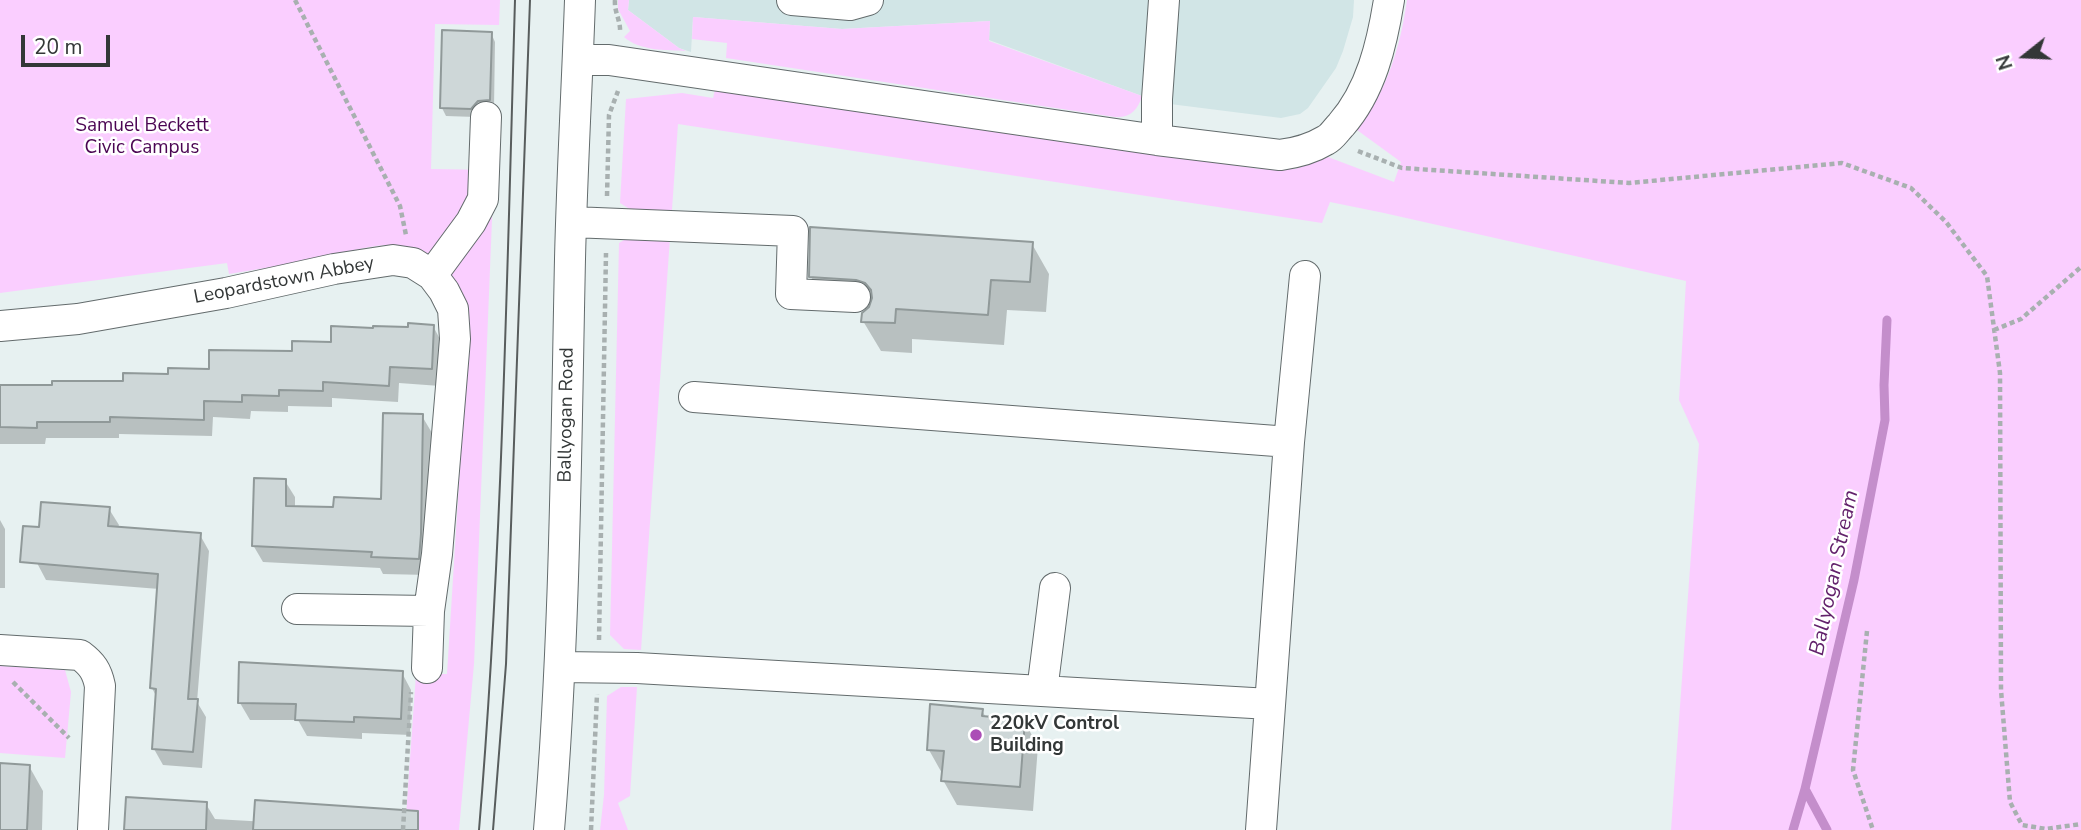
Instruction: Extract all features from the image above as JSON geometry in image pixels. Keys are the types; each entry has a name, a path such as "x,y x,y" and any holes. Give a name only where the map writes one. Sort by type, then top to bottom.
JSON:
{"street":[{"name":"Ballyogan Road","path":"549,830 566,525 580,0"},
{"path":"792,0 859,2"},
{"path":"1157,140 1164,0"},
{"path":"578,60 619,62 1157,140 1280,155 1299,152 1328,139 1350,114 1369,79 1383,36 1389,0"},
{"path":"419,680 437,554 455,339 453,309 444,291 422,269 471,222 483,199 486,117"},
{"path":"572,222 793,232 791,294 855,297"},
{"name":"Leopardstown Abbey","path":"0,326 78,319 393,260 422,269"},
{"path":"1262,830 1289,442 1304,276"},
{"path":"694,397 1289,442"},
{"path":"1042,691 1055,589"},
{"path":"297,608 429,611"},
{"path":"1,650 80,655 90,662 97,672 100,686 93,830"},
{"path":"560,667 637,667 1270,704"}],"path":[{"path":"295,0 400,206 422,269"},
{"path":"591,830 598,667 610,115 618,92 621,27 614,11 615,0"},
{"path":"1328,139 1402,169 1629,183 1842,163 1911,188 1946,222 1987,276 2000,373 2001,690 2010,802 2022,825 2046,829 2081,824"},
{"path":"1994,330 2021,319 2081,267"},
{"path":"1867,631 1853,770 1873,830"},
{"path":"1,650 2,671 72,741"},
{"path":"403,830 419,680"}],"shaded area":[{"path":"629,0 1354,0 1353,17 1336,68 1308,108 1300,114 1281,118 1170,104 1142,96 989,40 990,21 842,29 693,17 691,52 679,48 628,10"}],"green space":[{"name":"Samuel Beckett Civic Campus","path":"0,0 500,0 499,25 435,24 431,169 494,170 474,664 459,830 405,830 416,674 447,674 469,324 461,292 454,279 434,258 421,251 381,245 229,274 227,263 0,293"},
{"path":"618,0 629,0 628,10 686,51 662,50 630,42 624,37 630,31 618,9"},
{"path":"1407,0 2081,0 2081,830 1671,830 1699,444 1679,400 1686,281 1330,202 1322,223 678,124 641,650 624,649 610,635 619,243 634,234 636,213 620,203 626,99 682,93 713,98 715,90 1260,169 1295,169 1328,157 1394,182 1401,162 1357,130 1376,100 1391,68"},
{"path":"693,17 842,29 990,21 989,41 1142,96 1133,112 1115,117 726,58 727,43 692,39"},
{"path":"0,666 65,670 71,692 65,758 0,753"},
{"path":"621,687 637,687 630,796 618,803 628,830 600,830 604,795 607,696"}],"building":[{"path":"442,30 492,32 490,100 478,101 471,109 440,108"},
{"path":"810,227 1033,242 1030,282 991,280 988,315 896,309 895,323 861,322 862,313 869,307 872,298 871,290 865,283 809,277"},
{"path":"408,323 434,325 432,369 390,367 389,386 323,382 323,391 279,390 279,396 242,395 242,402 204,401 204,420 110,417 110,422 37,422 37,428 0,427 0,385 52,385 52,381 123,381 123,373 168,374 168,368 209,369 209,350 292,351 292,341 331,342 331,326 408,327"},
{"path":"383,413 423,414 419,559 371,557 372,552 252,546 254,478 286,479 286,506 333,507 334,497 381,499"},
{"path":"41,502 110,507 108,526 201,533 188,699 198,699 193,752 152,749 156,689 150,688 158,574 20,562 23,526 39,527"},
{"path":"239,662 403,671 401,719 354,717 354,722 295,720 296,704 238,703"},
{"name":"220kV Control Building","path":"930,704 983,709 982,716 1025,720 1020,787 941,781 944,751 927,750"},
{"path":"0,763 30,765 27,830 0,830"},
{"path":"126,797 207,802 206,830 124,830"},
{"path":"255,800 418,811 418,830 253,830"}],"waterway":[{"name":"Ballyogan Stream","path":"1793,830 1854,580 1885,420 1887,320"},
{"path":"1805,789 1827,830"}],"tram line":[{"path":"479,830 498,519 515,0"},
{"path":"493,830 506,664 530,0"}],"place":[{"name":"220kV Control Building","path":"976,735"}]}
